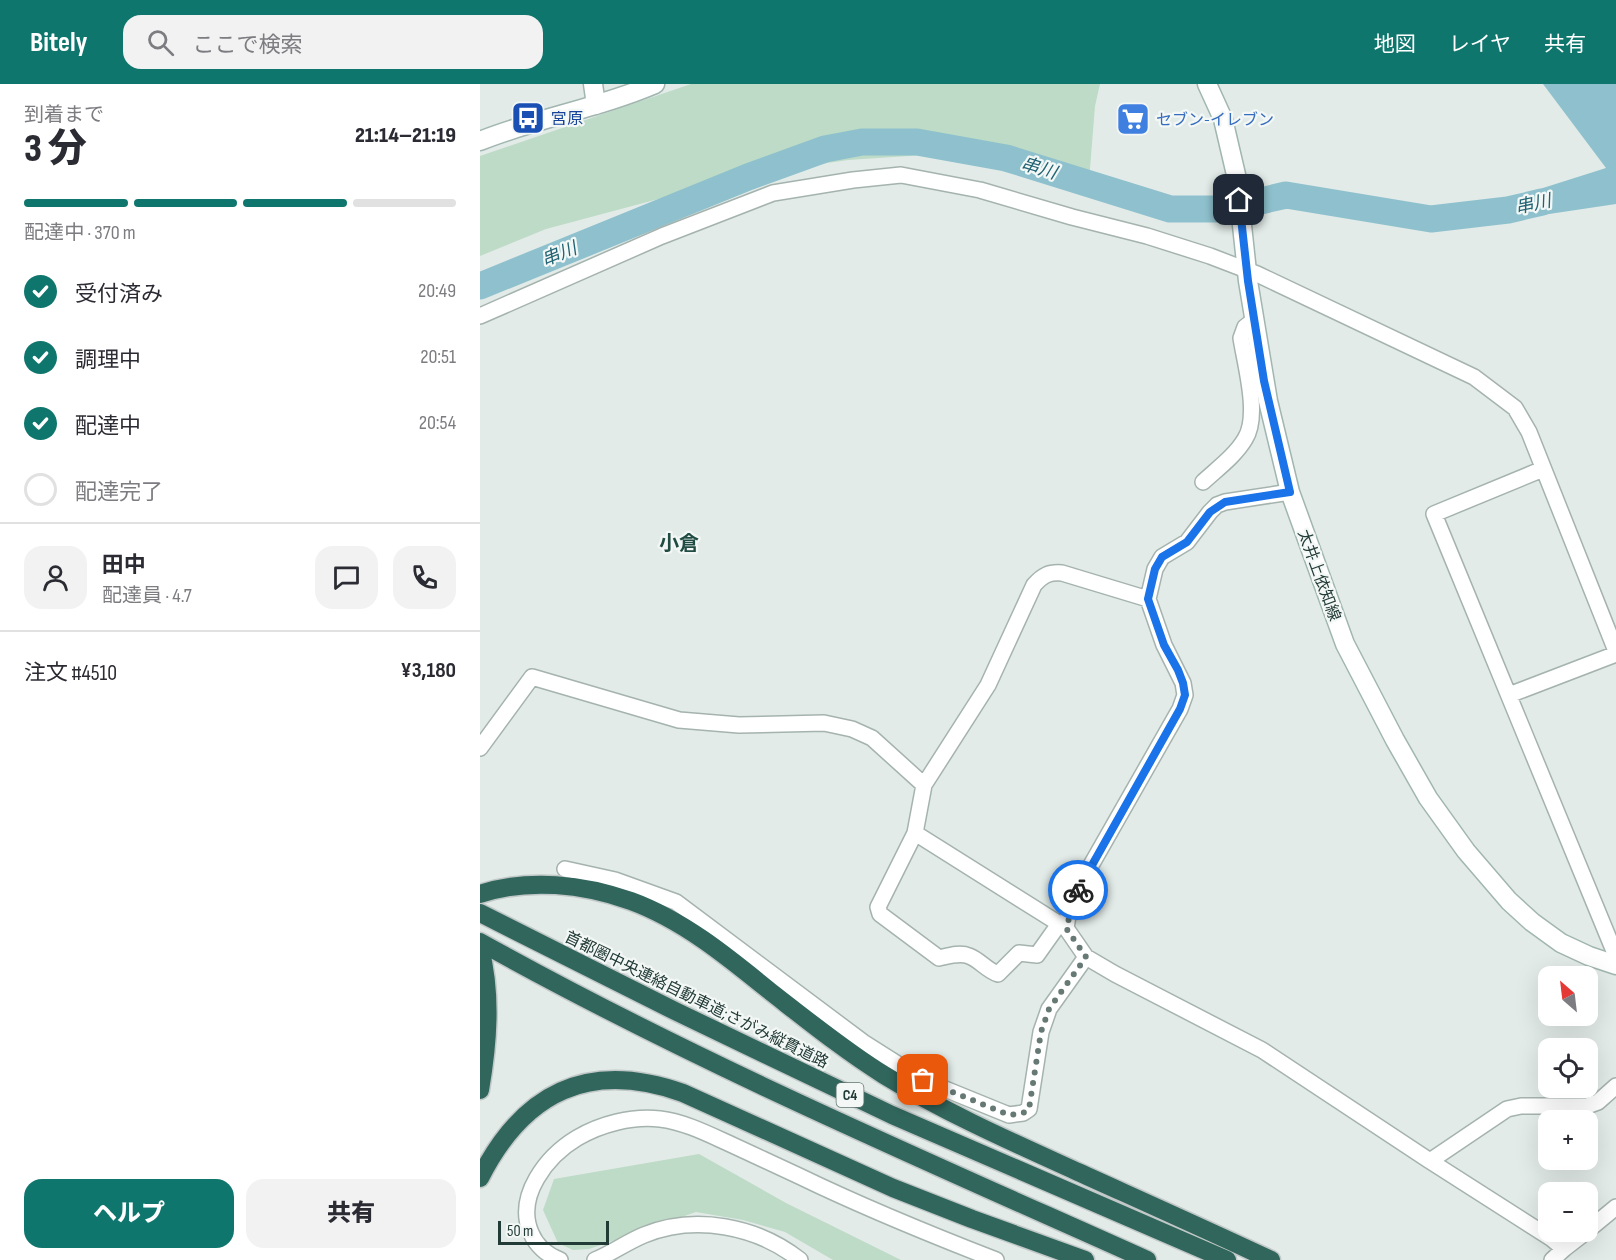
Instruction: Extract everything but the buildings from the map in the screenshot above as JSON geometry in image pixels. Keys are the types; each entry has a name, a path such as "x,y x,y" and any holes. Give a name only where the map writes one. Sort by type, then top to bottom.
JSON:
{"highway":[{"path":"480,894 509,886 541,884 566,886 612,895 643,906 704,940 846,1048 909,1089 990,1133 1271,1260"},
{"name":"首都圏中央連絡自動車道;さがみ縦貫道路","path":"480,913 675,1011 892,1115 1227,1260"},
{"name":"C4","path":"480,942 684,1048 876,1139 1147,1260"},
{"path":"480,948 487,990 488,1034 480,1090"},
{"path":"480,1178 514,1126 542,1101 589,1082 616,1079 633,1081 666,1087 683,1093 893,1188 1084,1260"}],"main road":[{"path":"593,84 596,105"},
{"path":"480,141 518,126 596,105 655,84"},
{"name":"太井上依知線","path":"1207,84 1223,119 1237,179 1254,320 1268,402 1290,492 1345,644 1428,798 1466,851 1509,901 1532,922 1561,943 1616,965"}],"street":[{"path":"480,316 662,236 773,193 901,175 980,190 1148,236 1247,267 1474,377 1515,408 1529,432 1616,652 1509,695"},
{"path":"1203,482 1237,450 1247,437 1252,410 1241,338 1245,327 1254,320"},
{"path":"1543,469 1434,514 1616,956"},
{"path":"1148,599 1062,573 1052,572 1042,576 1034,585 988,685 924,785 915,833 878,907 880,914 939,958 961,954 970,956 987,970 998,974 1019,952 1037,955 1063,926 1082,881 1180,709 1185,695 1178,670 1164,645 1148,599 1155,569 1162,557 1187,542 1217,505 1290,492"},
{"path":"480,748 532,677 679,720 739,725 824,723 852,729 872,738 924,785"},
{"path":"915,833 1063,926 1086,957 1262,1050 1430,1161 1539,1229 1564,1249"},
{"path":"565,868 615,880 676,902 863,1042 923,1080 1009,1115 1023,1113 1029,1109 1041,1032 1049,1009 1086,957"},
{"path":"1430,1161 1507,1109 1521,1106 1587,1106 1598,1102 1616,1086"},
{"path":"560,1260 542,1249 534,1240 528,1226 528,1201 531,1190 546,1164 577,1138 605,1125 627,1120 659,1119 702,1131 854,1202 996,1260"},
{"path":"1598,1221 1616,1207"},
{"path":"595,1260 645,1235 675,1227 694,1225 732,1228 755,1234 800,1260"},
{"path":"1552,1260 1573,1242"}],"green space":[{"path":"691,84 1100,84 1095,106 1089,181 939,154 848,160 752,174 546,229 480,256 480,156"},
{"path":"699,1154 786,1203 901,1260 833,1260 785,1232 743,1220 696,1212 589,1249 573,1250 558,1243 543,1210 554,1179"}],"water":[{"path":"1543,84 1616,84 1616,204 1509,220 1505,200 1606,168"}],"waterway":[{"name":"串川","path":"480,286 748,177 825,149 862,142 917,142 1006,158 1170,209 1226,209 1286,195 1431,219 1508,210 1542,202"}],"way so far":[{"path":"923,1080 1009,1115 1023,1113 1029,1109 1041,1032 1049,1009 1086,957 1066,928 1078,890"}],"place":[{"name":"宮原","path":"528,118"},
{"name":"セブン-イレブン","path":"1133,119"}],"district":[{"name":"小倉","path":"679,543"}],"route":[{"path":"1078,890 1180,709 1185,695 1178,670 1164,645 1148,599 1155,569 1162,557 1187,542 1217,505 1290,492 1264,381 1248,281 1239,200"}]}
